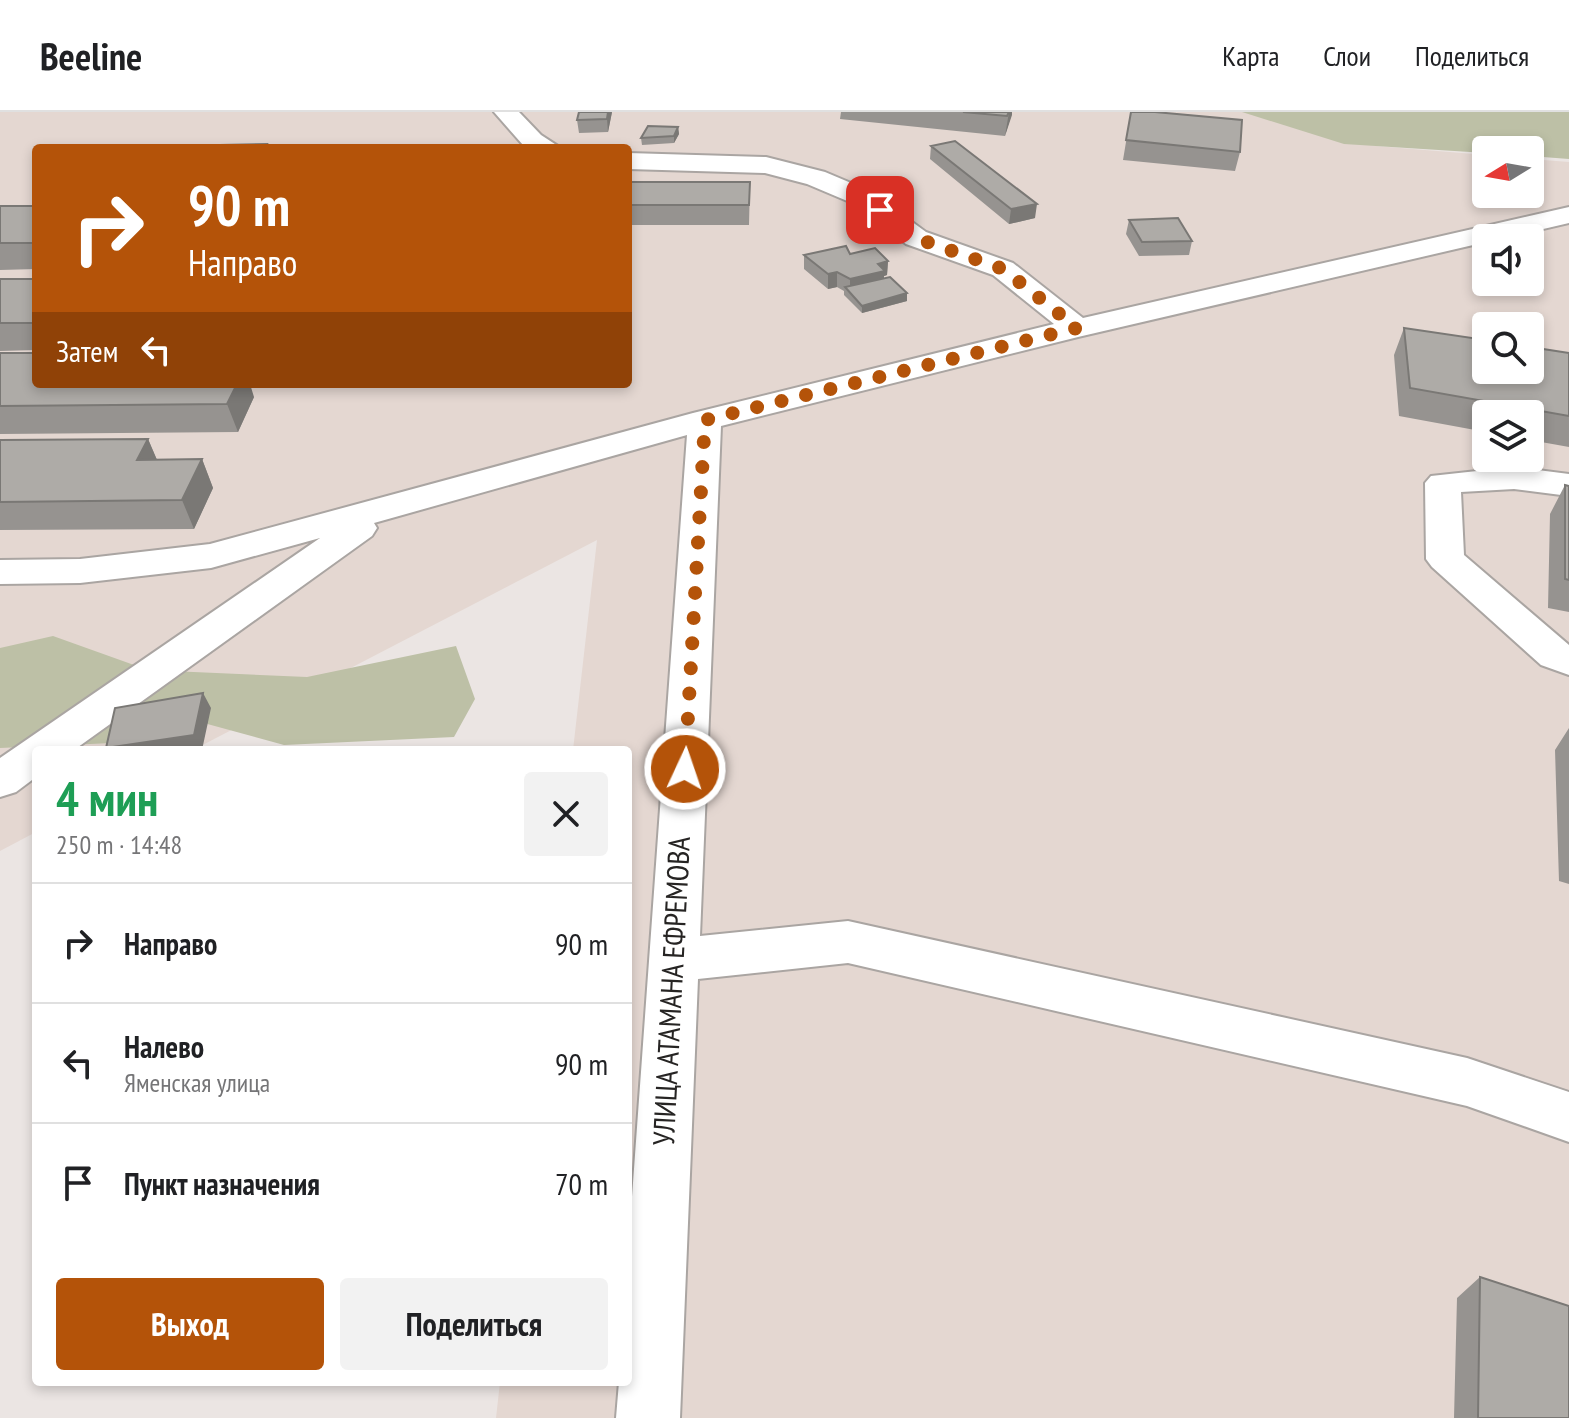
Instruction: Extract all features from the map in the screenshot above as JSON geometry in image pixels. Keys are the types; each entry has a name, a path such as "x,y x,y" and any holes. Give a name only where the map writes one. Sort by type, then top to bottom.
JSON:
{"street":[{"path":"506,112 532,140 540,144"},
{"path":"632,161 766,165 816,178 861,197 916,238 1003,269 1077,328"},
{"path":"0,572 38,574 135,567 211,556 384,510 568,455 705,420 1077,328 1569,215"},
{"name":"УЛИЦА АТАМАНА ЕФРЕМОВА","path":"648,1418 705,420"},
{"path":"1569,485 1514,478 1443,483 1445,559 1555,655 1569,661"},
{"path":"49,746 384,510"},
{"path":"0,780 32,758"},
{"path":"674,960 848,942 1467,1082 1569,1117"}],"shaded area":[{"path":"0,112 1259,112 1376,146 1472,154 1472,208 1544,208 1544,160 1569,162 1569,1418 496,1418 500,1386 632,1386 632,746 573,746 597,540 201,746 32,746 32,834 0,851"}],"green space":[{"path":"1242,112 1569,112 1569,159 1544,157 1544,136 1472,136 1472,152 1344,144"},
{"path":"53,636 148,670 307,677 456,646 475,699 454,737 284,745 178,716 112,743 0,748 0,648"}],"building":[{"path":"579,112 608,112 607,119 577,120"},
{"path":"963,112 1009,112 1007,116"},
{"path":"1131,112 1242,120 1240,152 1126,140"},
{"path":"648,126 678,127 674,136 641,138"},
{"path":"955,141 1037,204 1011,209 931,146"},
{"path":"632,182 750,182 749,205 632,205"},
{"path":"0,206 32,206 32,243 0,243"},
{"path":"1178,218 1192,241 1142,242 1129,220"},
{"path":"846,246 850,254 875,248 888,261 878,264 885,271 850,279 837,272 828,274 804,255"},
{"path":"890,277 907,293 862,306 845,287"},
{"path":"0,279 32,279 32,323 0,323"},
{"path":"1404,328 1472,338 1472,384 1544,384 1544,349 1569,353 1569,416 1544,412 1544,400 1478,400 1410,388"},
{"path":"0,353 32,353 32,388 235,388 227,404 0,406"},
{"path":"148,439 137,460 202,459 182,500 0,502 0,440"},
{"path":"1565,485 1569,486 1569,580 1565,579"},
{"path":"203,693 194,735 106,746 115,708"},
{"path":"1480,1277 1569,1306 1569,1418 1478,1418"}],"route":[{"path":"685,769 705,420 1077,328 1003,269 916,238 880,210"}]}
